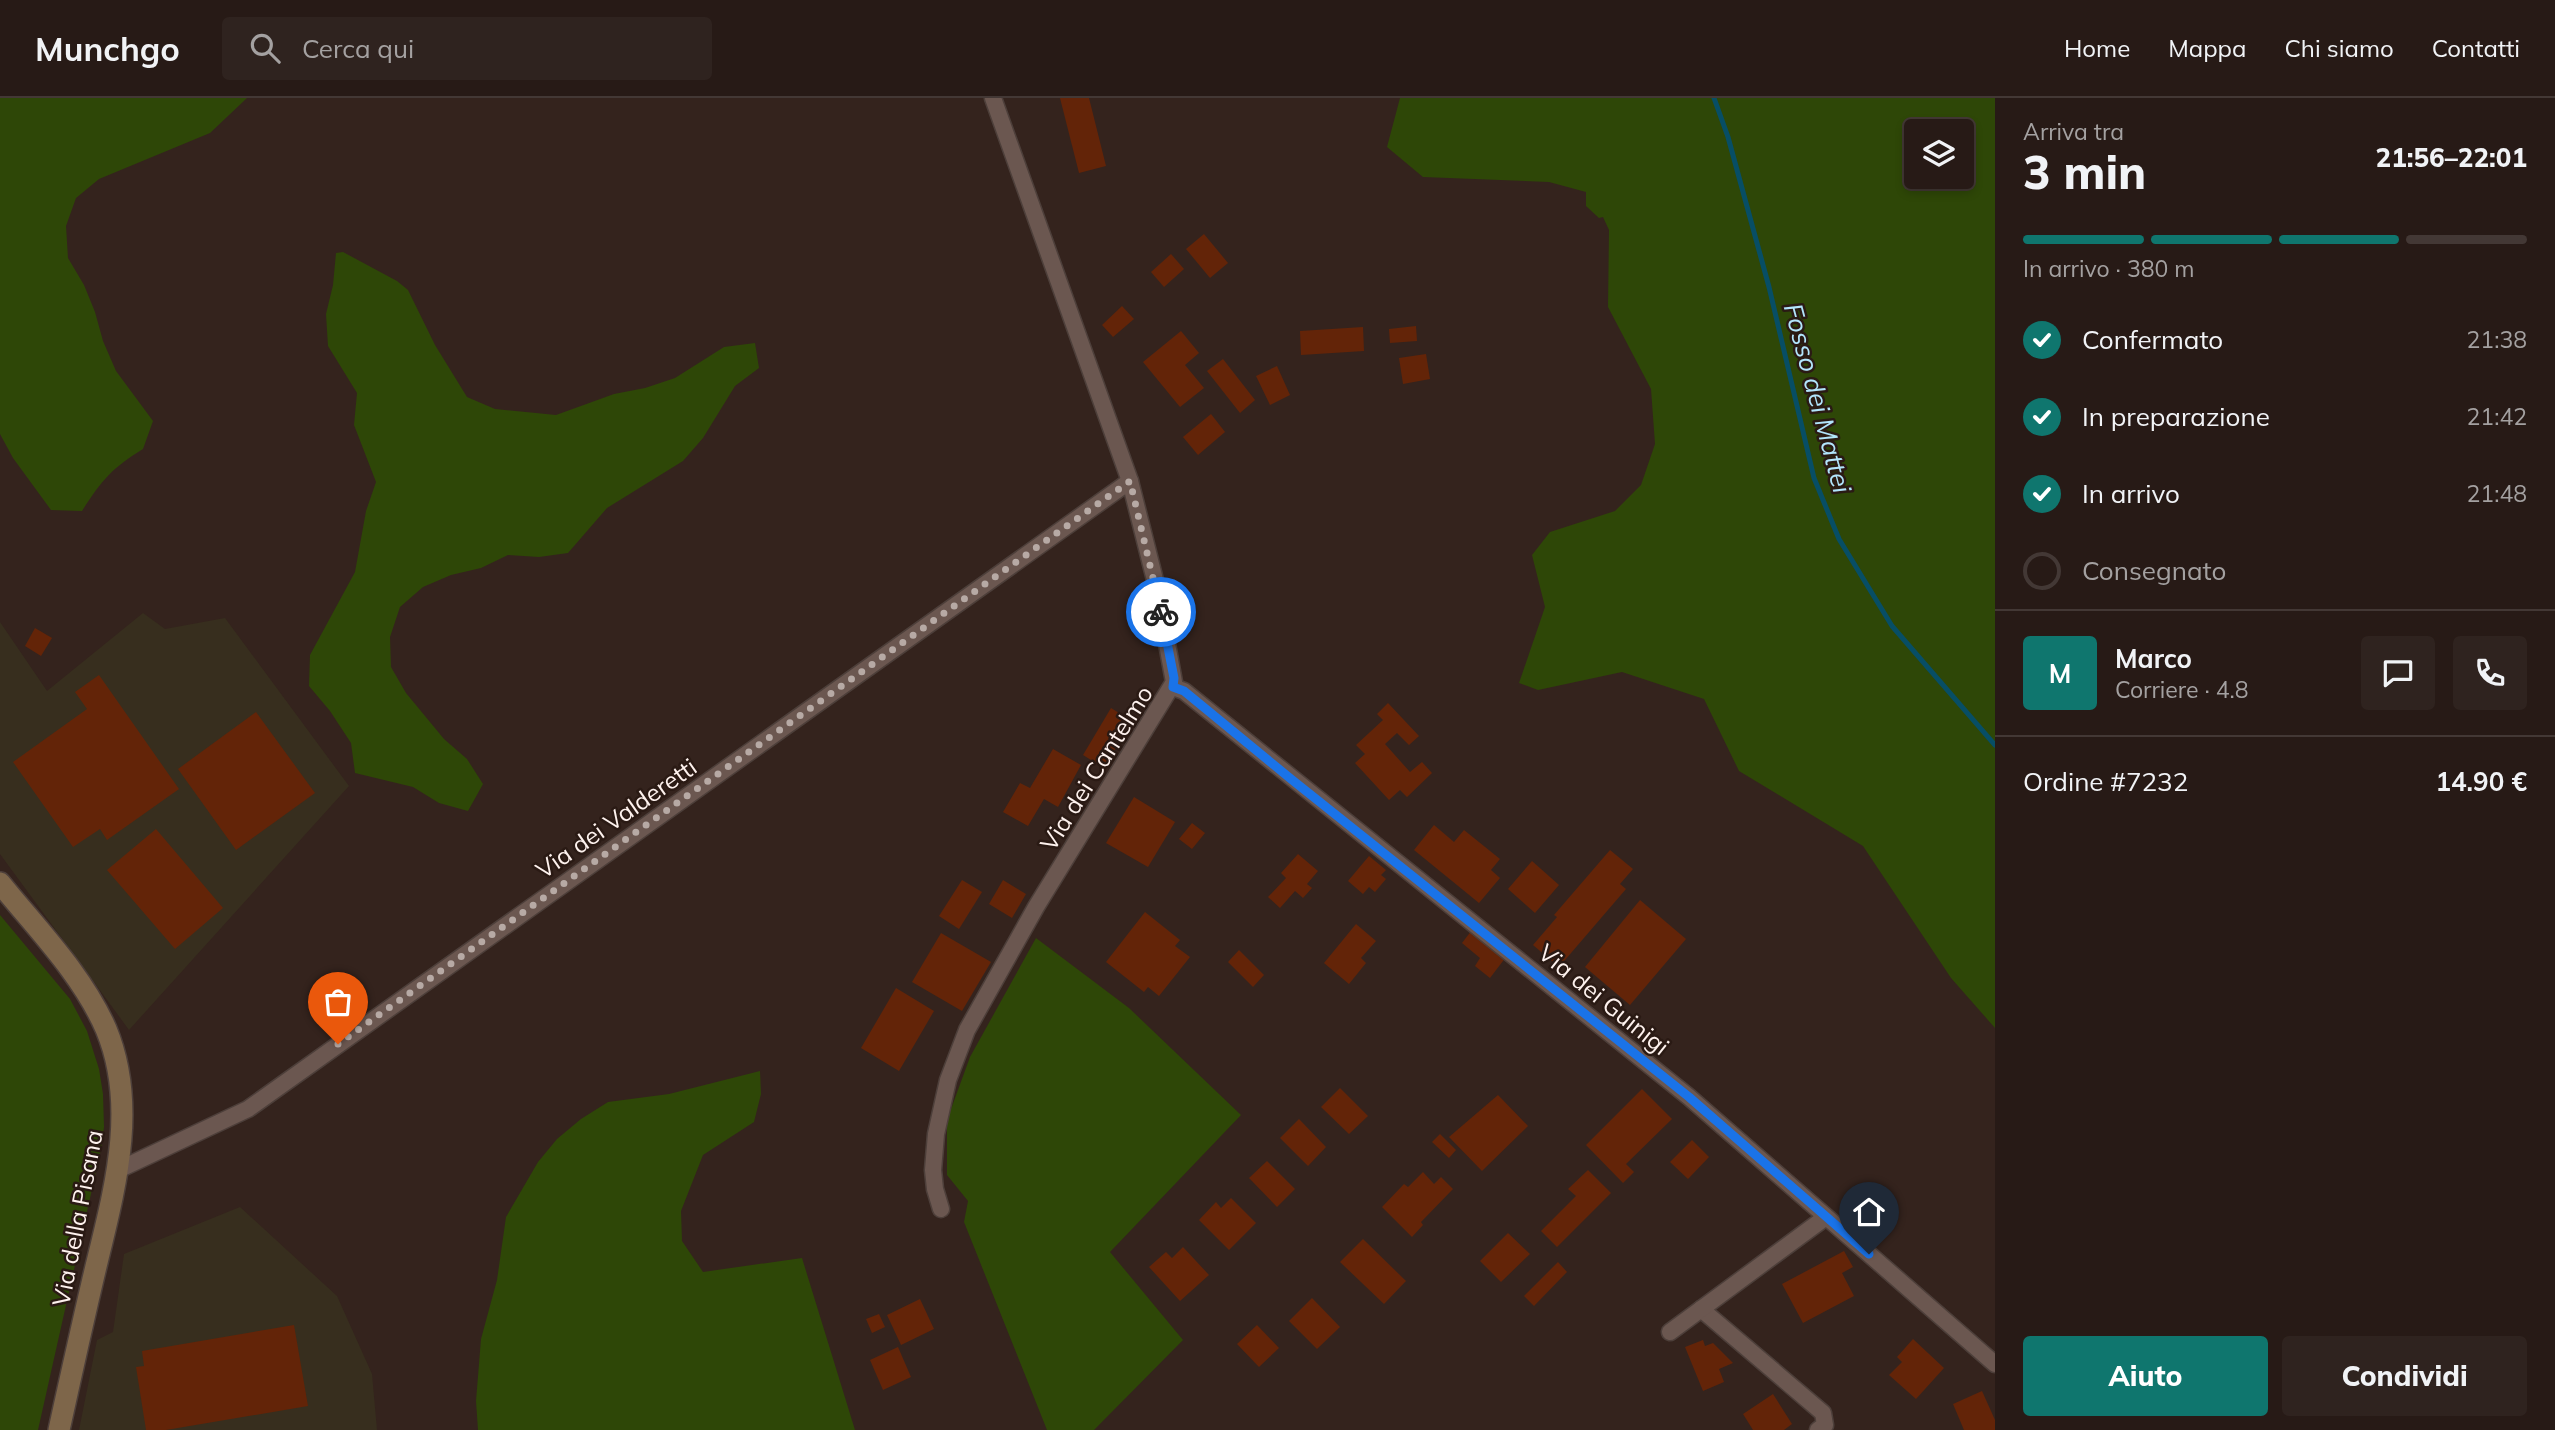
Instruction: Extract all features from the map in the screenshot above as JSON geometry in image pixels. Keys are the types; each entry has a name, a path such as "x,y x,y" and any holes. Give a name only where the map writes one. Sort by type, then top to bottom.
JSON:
{"main road":[{"name":"Via della Pisana","path":"0,883 79,981 97,1010 109,1038 122,1099 122,1131 116,1171 59,1430"}],"street":[{"name":"Via dei Cantelmo","path":"941,1209 933,1170 936,1134 948,1080 967,1030 1036,907 1173,687 1174,678 1156,584 1130,481 993,98"},
{"name":"Via dei Valderetti","path":"116,1171 248,1109 1130,481"},
{"name":"Via dei Guinigi","path":"1173,687 1184,691 1689,1097 1995,1364"},
{"path":"1670,1332 1826,1217"},
{"path":"1701,1309 1823,1413 1825,1425 1818,1430"}],"shaded area":[{"path":"143,613 165,629 225,618 349,786 129,1030 0,854 0,622 47,691"},
{"path":"240,1207 337,1296 372,1374 377,1430 79,1430 97,1340 113,1332 124,1254"}],"green space":[{"path":"0,98 247,98 210,133 99,179 76,198 66,226 68,258 84,285 116,371 153,421 143,449 108,476 82,511 51,510 13,458 0,434"},
{"path":"1400,98 1995,98 1995,1028 1951,978 1863,846 1739,771 1704,699 1622,672 1538,690 1519,683 1545,607 1532,555 1550,532 1615,511 1641,485 1655,444 1651,389 1608,307 1609,230 1603,217 1599,218 1586,206 1586,192 1549,182 1423,177 1387,147"},
{"path":"343,252 397,281 408,290 435,345 467,397 495,409 556,415 614,394 675,378 724,347 755,343 759,368 735,386 703,438 683,461 607,508 568,553 539,557 508,555 481,568 451,575 423,587 400,607 390,637 391,667 406,693 444,739 467,759 483,784 468,811 439,803 413,787 355,773 351,743 309,686 310,655 355,572 366,511 376,482 354,425 357,393 328,346 326,314 333,285 336,253"},
{"path":"0,915 70,999 87,1031 99,1069 103,1094 104,1127 101,1149 38,1430 0,1430"},
{"path":"1036,938 1129,1008 1241,1115 1110,1252 1183,1340 1094,1430 1047,1430 964,1222 968,1201 947,1175 947,1120 970,1057"},
{"path":"760,1071 761,1094 754,1122 703,1155 681,1211 682,1241 703,1272 802,1258 855,1430 478,1430 476,1401 481,1339 497,1280 506,1217 538,1162 557,1139 608,1102 669,1094"}],"building":[{"path":"1060,98 1089,98 1106,166 1079,173"},
{"path":"1204,234 1228,263 1210,278 1186,249"},
{"path":"1171,254 1184,269 1164,287 1151,272"},
{"path":"1122,306 1134,319 1113,337 1102,325"},
{"path":"1416,326 1417,341 1390,343 1389,329"},
{"path":"1363,327 1364,351 1301,355 1300,331"},
{"path":"1181,331 1199,353 1185,365 1204,388 1180,407 1143,362"},
{"path":"1426,354 1430,379 1403,384 1399,358"},
{"path":"1223,359 1255,400 1240,413 1207,371"},
{"path":"1277,366 1290,395 1270,405 1256,376"},
{"path":"1211,414 1225,432 1198,455 1183,437"},
{"path":"35,628 52,638 41,656 25,646"},
{"path":"99,675 179,789 107,840 100,829 73,847 13,762 87,709 75,692"},
{"path":"1388,703 1419,736 1409,745 1397,733 1385,744 1410,772 1422,762 1432,773 1407,797 1400,790 1389,800 1355,763 1365,754 1356,745 1383,720 1377,714"},
{"path":"1111,708 1132,721 1104,768 1083,755"},
{"path":"256,712 315,793 236,850 178,769"},
{"path":"1053,749 1081,765 1058,807 1044,799 1028,826 1003,812 1020,783 1030,788"},
{"path":"1134,797 1175,822 1148,867 1106,843"},
{"path":"1192,823 1205,833 1192,849 1179,839"},
{"path":"1434,825 1454,842 1464,830 1500,859 1491,870 1500,878 1479,903 1414,850"},
{"path":"156,829 223,908 175,949 107,870"},
{"path":"1610,850 1633,869 1620,884 1626,889 1559,967 1533,945 1557,917 1554,915"},
{"path":"1298,854 1318,871 1307,884 1312,888 1303,898 1295,891 1280,908 1268,897 1286,878 1281,873"},
{"path":"1369,856 1386,870 1381,875 1386,879 1375,892 1369,887 1363,894 1348,881"},
{"path":"1532,861 1559,885 1535,913 1508,889"},
{"path":"962,880 982,892 959,929 939,916"},
{"path":"1003,880 1026,894 1012,918 989,904"},
{"path":"1640,900 1686,939 1630,1005 1585,967"},
{"path":"1145,912 1180,940 1175,946 1190,957 1159,996 1148,987 1144,992 1106,962"},
{"path":"1356,924 1376,941 1361,958 1366,963 1349,984 1324,963"},
{"path":"1472,930 1506,957 1490,978 1475,966 1480,958 1462,943"},
{"path":"941,933 991,962 962,1011 912,982"},
{"path":"1239,950 1264,975 1253,987 1228,962"},
{"path":"896,988 934,1011 899,1071 861,1048"},
{"path":"1340,1088 1368,1116 1349,1134 1321,1107"},
{"path":"1642,1089 1672,1119 1626,1164 1634,1172 1623,1183 1586,1145"},
{"path":"1498,1095 1528,1126 1482,1171 1449,1137"},
{"path":"1299,1119 1326,1147 1308,1166 1280,1138"},
{"path":"1440,1134 1456,1150 1449,1158 1432,1142"},
{"path":"1692,1140 1709,1157 1688,1179 1670,1162"},
{"path":"1267,1161 1295,1189 1277,1207 1249,1178"},
{"path":"1588,1170 1611,1193 1557,1247 1541,1231 1576,1196 1568,1189"},
{"path":"1423,1172 1434,1184 1441,1177 1453,1189 1421,1222 1423,1225 1412,1237 1382,1207 1404,1184 1408,1187"},
{"path":"1231,1198 1256,1223 1229,1250 1199,1220 1216,1202 1221,1208"},
{"path":"1508,1233 1530,1254 1501,1282 1480,1261"},
{"path":"1363,1239 1406,1281 1384,1304 1340,1262"},
{"path":"1183,1247 1209,1275 1180,1301 1149,1267 1166,1252 1172,1258"},
{"path":"1844,1251 1853,1267 1842,1273 1854,1296 1803,1323 1782,1284"},
{"path":"1558,1262 1567,1272 1534,1306 1524,1296"},
{"path":"1312,1298 1340,1327 1317,1349 1289,1321"},
{"path":"920,1299 934,1329 901,1345 887,1315"},
{"path":"879,1314 885,1327 872,1333 866,1319"},
{"path":"294,1325 308,1406 166,1430 146,1430 136,1367 144,1366 142,1351"},
{"path":"1257,1325 1279,1348 1259,1367 1237,1344"},
{"path":"1913,1339 1944,1368 1916,1399 1889,1375 1902,1362 1897,1357"},
{"path":"1703,1340 1705,1346 1713,1343 1733,1363 1719,1369 1724,1382 1703,1391 1685,1347"},
{"path":"898,1347 911,1377 883,1390 870,1360"},
{"path":"1982,1391 1995,1420 1995,1430 1964,1430 1953,1404"},
{"path":"1773,1394 1792,1424 1784,1430 1753,1430 1743,1414"}],"waterway":[{"name":"Fosso dei Mattei","path":"1714,98 1728,137 1769,287 1814,478 1839,539 1892,626 1995,745"}],"way so far":[{"path":"338,1044 1130,481 1161,612"}],"route":[{"path":"1161,612 1174,678 1173,687 1184,691 1669,1080 1869,1254"}]}
